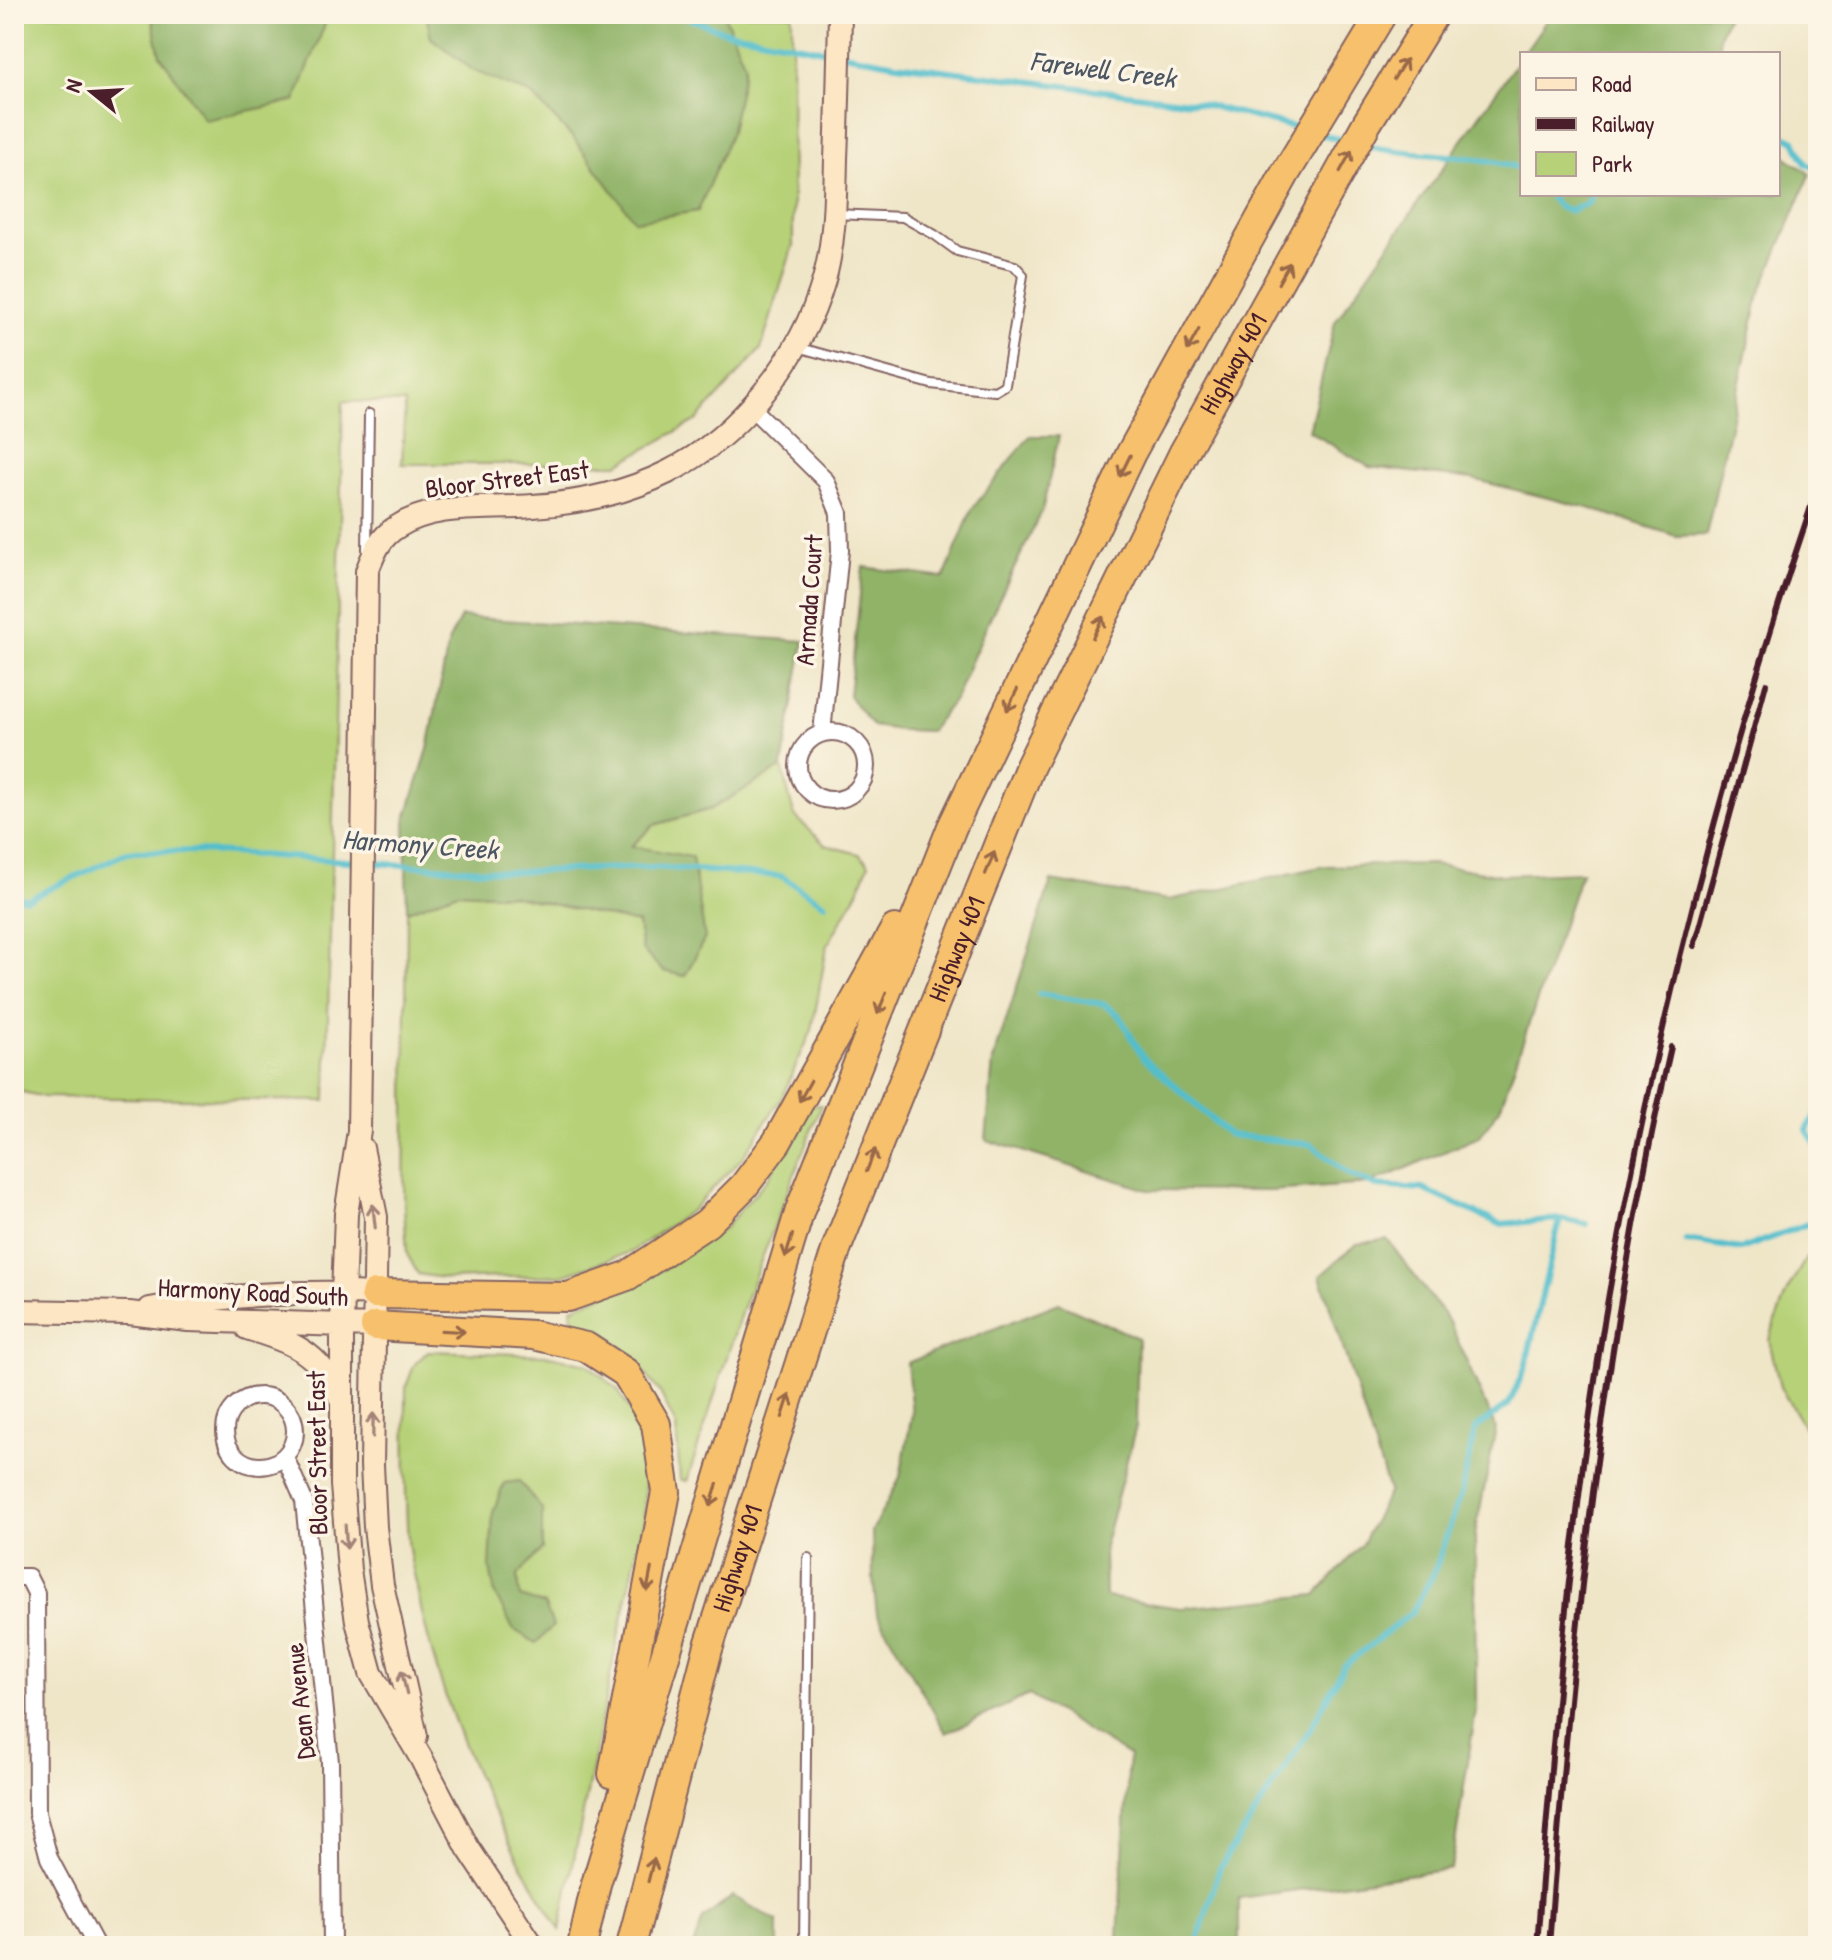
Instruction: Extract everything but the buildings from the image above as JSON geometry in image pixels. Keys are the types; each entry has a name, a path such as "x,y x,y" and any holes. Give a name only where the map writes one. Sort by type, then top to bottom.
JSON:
{"highway":[{"name":"Highway 401","path":"582,1946 596,1884 800,1210 952,827 1131,453 1285,174 1382,14"},
{"name":"Highway 401","path":"631,1946 708,1649 837,1247 1030,766 1184,452 1367,123 1434,14"},
{"path":"375,1294 568,1297 627,1276 707,1223 744,1186 777,1142 952,827"},
{"path":"375,1326 533,1335 586,1347 626,1373 656,1424 666,1492 607,1805 596,1884"}],"main road":[{"name":"Bloor Street East","path":"527,1938 468,1848 421,1758 371,1673 357,1621 349,1570 342,1485 342,1324 346,1214 359,1131 367,571 378,543 397,527 421,516 449,510 565,503 637,485 693,457 751,407 777,376 796,346 813,313 824,278 834,214 840,14"},
{"name":"Bloor Street East","path":"359,1131 376,1217 372,1465 375,1527 382,1585 421,1758"},
{"name":"Harmony Road South","path":"129,1313 195,1300 343,1292 375,1294"},
{"name":"Harmony Road South","path":"14,1311 129,1313 227,1322 375,1326"},
{"path":"227,1322 292,1343 322,1366 343,1403"}],"street":[{"name":"Armada Court","path":"751,407 826,481 839,513 840,551 822,733"},
{"path":"822,733 844,734 854,740 865,759 862,781 846,797 824,799 814,795 800,778 799,756 804,746 822,733"},
{"path":"259,1396 282,1403 295,1423 295,1436 285,1457 265,1467 254,1466 234,1456 228,1447 225,1425 237,1405 259,1396"},
{"name":"Dean Avenue","path":"285,1457 304,1501 330,1762 332,1946"},
{"path":"21,1577 36,1593 37,1813 49,1858 96,1946"}],"lane":[{"path":"796,346 931,384 995,391 1005,385 1023,275 1015,266 957,251 903,217 834,214"},
{"path":"367,571 369,414"},
{"path":"804,1946 808,1558"}],"green space":[{"path":"14,14 792,14 793,245 761,349 697,420 618,464 402,464 405,403 343,401 326,1101 44,1097 14,1090"},
{"path":"151,14 329,14 295,101 205,120 160,55"},
{"path":"426,14 724,14 745,65 730,135 698,211 635,221 574,139 532,95 474,71 431,38"},
{"path":"1551,14 1728,14 1719,36 1720,52 1524,52"},
{"path":"1520,58 1520,196 1780,196 1780,152 1810,174 1759,295 1706,535 1676,536 1592,509 1472,479 1369,467 1309,431 1335,322"},
{"path":"1030,436 1059,436 1042,511 956,697 930,731 873,726 849,696 863,567 944,578 972,509"},
{"path":"461,617 804,641 782,767 711,809 654,825 631,846 692,857 705,938 685,976 663,971 642,950 638,923 511,895 458,892 407,911 405,822 428,749 449,640"},
{"path":"782,767 794,815 825,845 859,854 869,864 858,891 827,946 812,1030 782,1097 743,1157 693,1209 631,1252 563,1275 448,1279 418,1274 407,1254 404,1206 407,911 458,892 511,895 638,923 642,950 631,847 654,825 711,809"},
{"path":"1432,864 1502,875 1581,872 1500,1108 1479,1137 1369,1184 1270,1191 1148,1190 986,1140 993,1061 1051,881 1169,900 1325,866"},
{"path":"811,1105 821,1105 742,1310 687,1481 680,1479 676,1426 660,1392 635,1361 605,1336 571,1326 572,1308 663,1269 725,1228 769,1177"},
{"path":"1818,1238 1818,1451 1780,1387 1769,1340 1787,1291"},
{"path":"1387,1239 1450,1323 1496,1429 1475,1535 1476,1710 1451,1869 1239,1898 1239,1946 1110,1946 1118,1937 1129,1756 1029,1695 946,1733 877,1614 872,1531 900,1477 912,1414 907,1363 1059,1303 1138,1338 1136,1426 1104,1547 1105,1597 1181,1608 1316,1595 1362,1544 1389,1491 1320,1276 1357,1244"},
{"path":"428,1351 545,1355 587,1364 617,1389 637,1421 645,1461 644,1519 560,1930 492,1809 455,1722 427,1633 409,1546 406,1387 414,1365"},
{"path":"519,1481 542,1509 542,1549 518,1575 520,1597 545,1605 553,1626 536,1643 513,1629 495,1594 490,1568 493,1512 504,1483"},
{"path":"733,1896 778,1922 778,1946 693,1946 703,1919"}],"waterway":[{"name":"Farewell Creek","path":"677,14 723,31 896,64 1198,103 1301,129"},
{"name":"Farewell Creek","path":"1320,134 1348,141"},
{"name":"Farewell Creek","path":"1780,134 1795,141 1806,164 1818,169"},
{"name":"Farewell Creek","path":"1362,145 1483,160 1520,168"},
{"name":"Farewell Creek","path":"1550,196 1559,207 1569,211 1588,203 1591,196"},
{"name":"Harmony Creek","path":"14,897 28,899 128,852 199,851 509,872 653,867 781,876 825,904"},
{"name":"Harmony Creek","path":"1039,994 1103,1004 1119,1015 1143,1057 1229,1135 1311,1144 1348,1174 1377,1186 1423,1189 1500,1224 1560,1219 1587,1224"},
{"name":"Harmony Creek","path":"1818,1110 1807,1130 1818,1148"},
{"path":"1196,1946 1220,1867 1311,1728 1344,1666 1412,1612 1434,1573 1461,1494 1475,1429 1509,1404 1525,1368 1560,1219"},
{"name":"Harmony Creek","path":"1686,1240 1741,1249 1818,1220"}],"railway":[{"path":"1537,1946 1569,1580 1592,1398 1623,1217 1662,1032 1708,848 1760,666 1818,486"},
{"path":"1694,946 1766,684"},
{"path":"1549,1946 1568,1720 1608,1381 1626,1269 1671,1047"}]}
